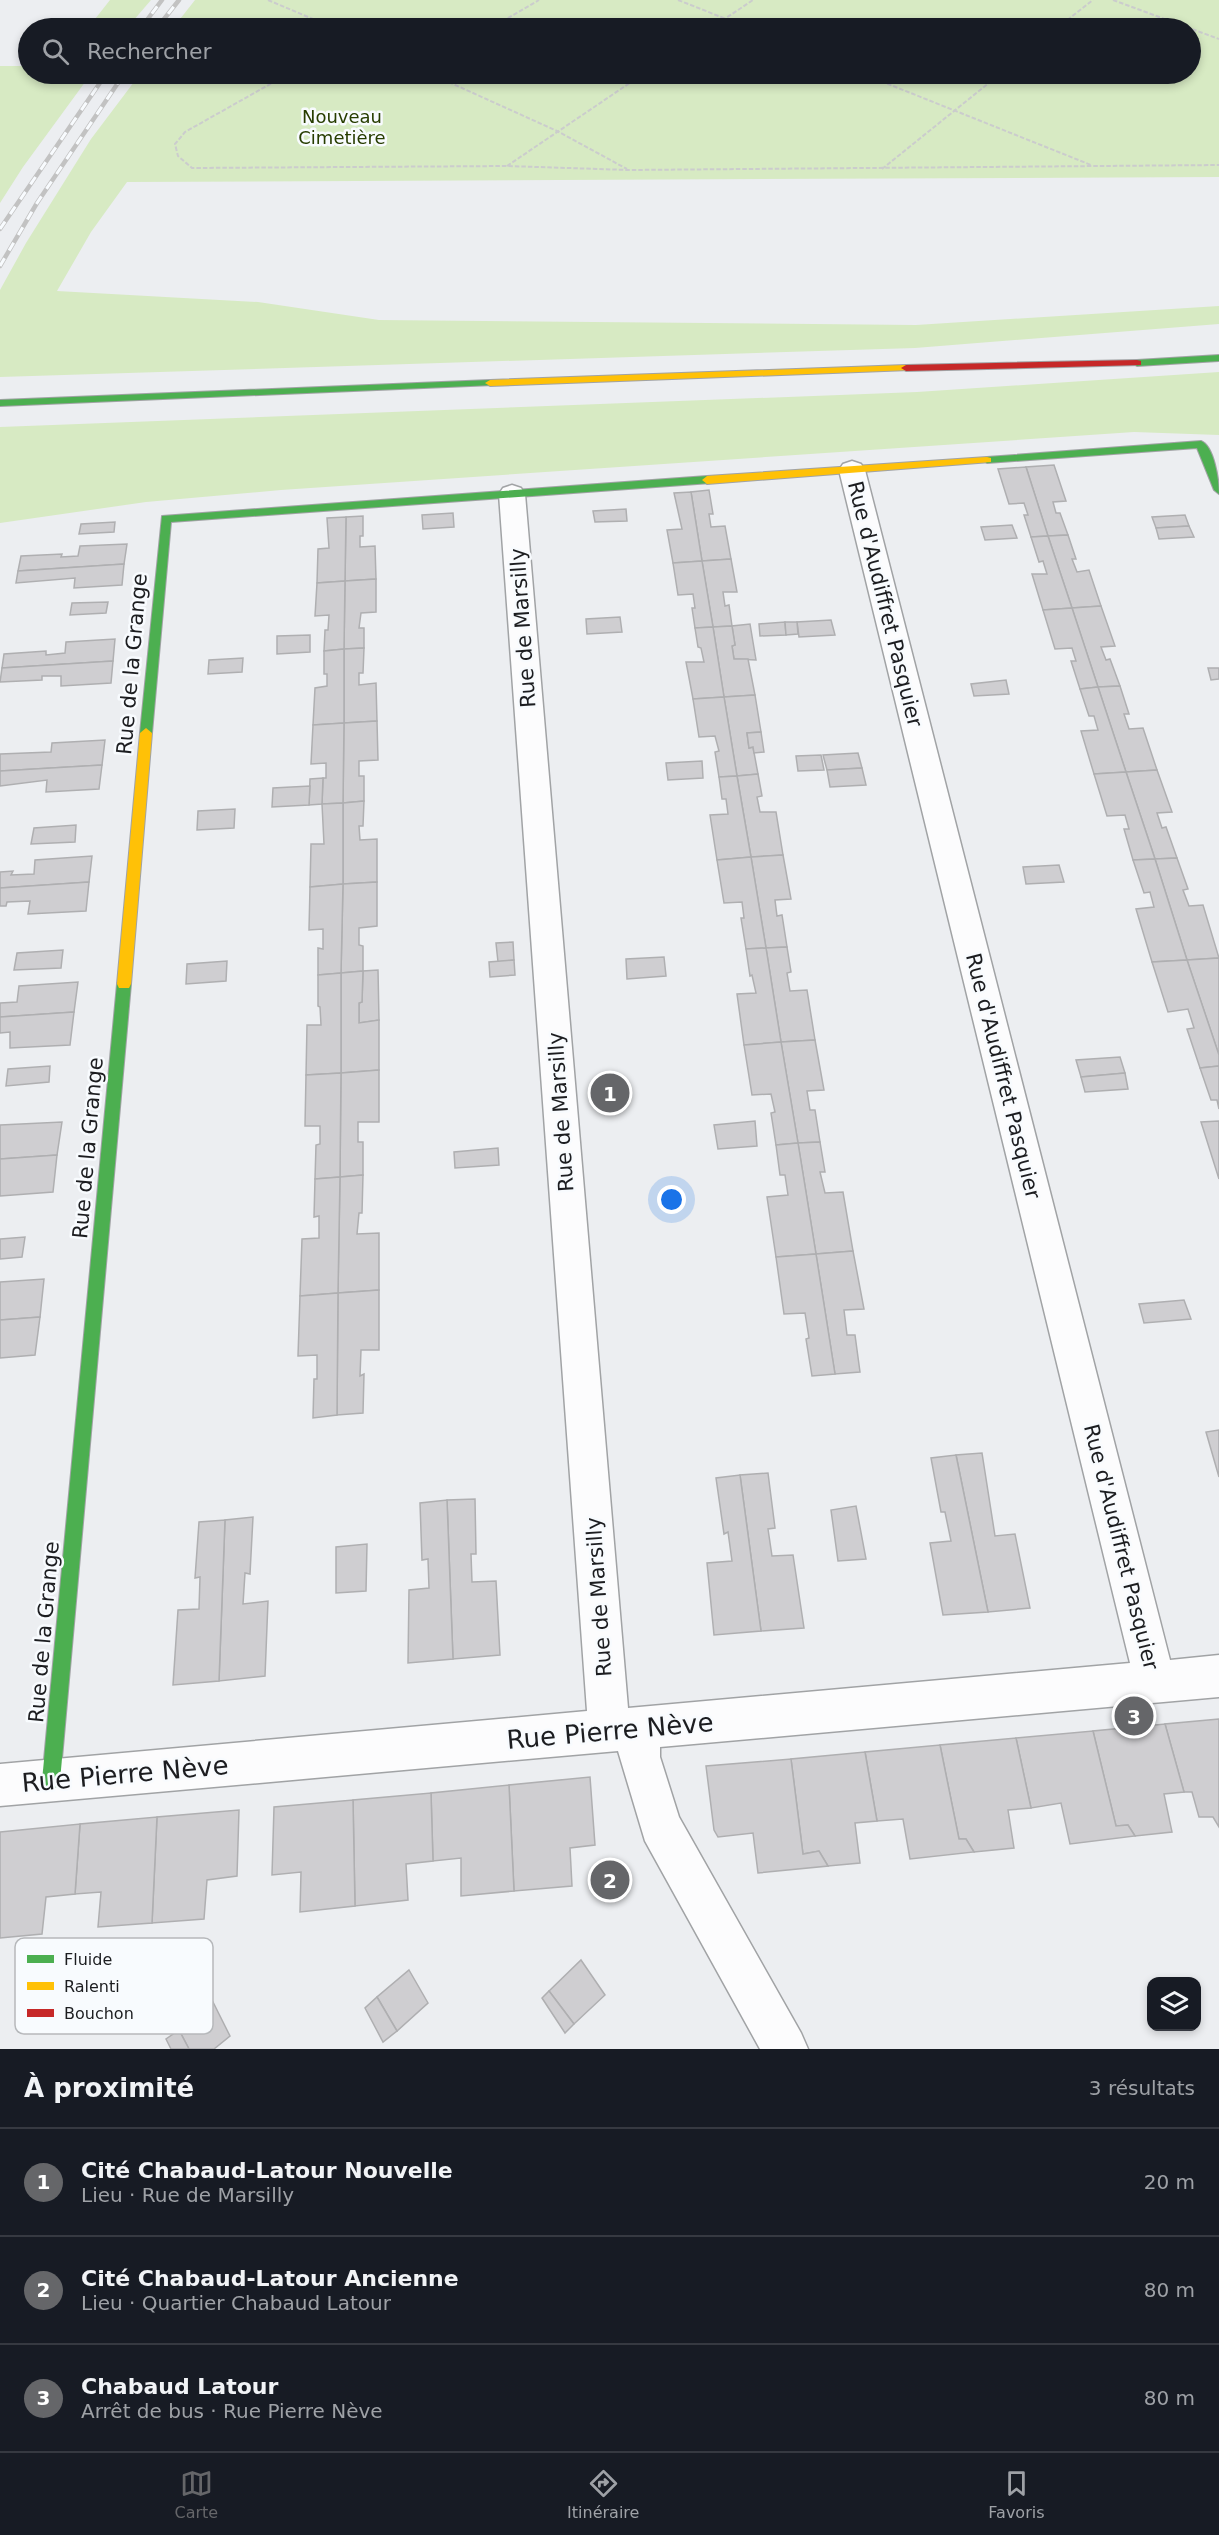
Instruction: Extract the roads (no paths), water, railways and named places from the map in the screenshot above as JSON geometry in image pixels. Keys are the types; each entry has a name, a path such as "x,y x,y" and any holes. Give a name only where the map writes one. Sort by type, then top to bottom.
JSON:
{"street":[{"path":"898,368 1182,346"},
{"path":"1,403 898,368 1120,364 1219,358"},
{"path":"512,494 1201,444 1219,490"},
{"name":"Rue d'Audiffret Pasquier","path":"852,470 1155,1682"},
{"name":"Rue de la Grange","path":"51,1781 166,519 512,494"},
{"name":"Rue de Marsilly","path":"512,494 623,1730 639,1756 660,1826 785,2049"},
{"name":"Rue Pierre Nève","path":"0,1785 1219,1676"}],"railway":[{"path":"148,18 162,0"},
{"path":"165,18 179,0"},
{"path":"0,229 99,84"},
{"path":"0,266 37,203 117,84"}],"place":[{"name":"Cité Chabaud-Latour Nouvelle","path":"610,1093"},
{"name":"Chabaud Latour","path":"1134,1716"},
{"name":"Cité Chabaud-Latour Ancienne","path":"610,1880"}],"park label":[{"name":"Nouveau Cimetière","path":"342,127"}]}
